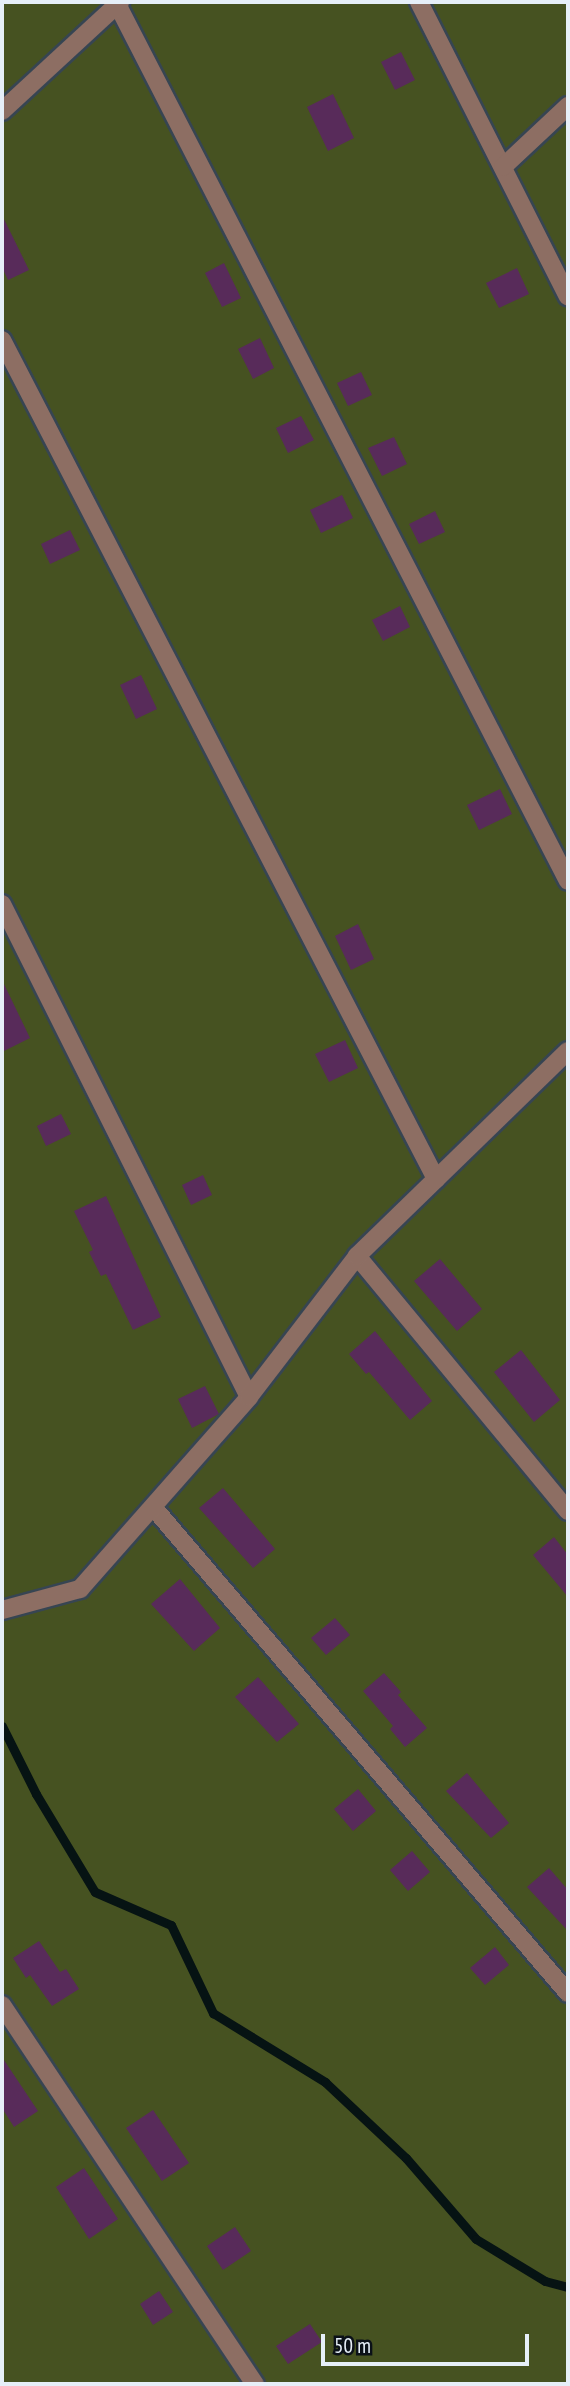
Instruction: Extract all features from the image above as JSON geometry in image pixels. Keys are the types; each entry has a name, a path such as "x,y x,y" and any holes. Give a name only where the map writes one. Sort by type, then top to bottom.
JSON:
{"lane":[{"path":"2,111 118,2 568,881"},
{"path":"419,2 568,297"},
{"path":"503,167 568,106"},
{"path":"2,340 436,1179"},
{"path":"2,904 249,1397"},
{"path":"2,1610 80,1589 249,1397 357,1256 568,1051"},
{"path":"357,1256 568,1511"},
{"path":"153,1507 568,1993"},
{"path":"2,2005 255,2384"}],"green space":[{"path":"2,2 568,2 568,2384 2,2384"}],"building":[{"path":"401,52 415,80 395,90 381,62"},
{"path":"333,94 354,138 328,151 307,107"},
{"path":"2,215 29,270 8,280 2,267"},
{"path":"224,263 241,298 222,307 205,273"},
{"path":"517,268 529,294 499,308 486,283"},
{"path":"260,338 274,368 253,379 238,349"},
{"path":"361,372 372,395 348,406 337,383"},
{"path":"301,416 314,440 288,453 276,428"},
{"path":"394,437 407,464 382,476 368,448"},
{"path":"342,495 353,518 321,533 310,510"},
{"path":"435,511 445,532 419,544 409,524"},
{"path":"70,530 80,550 50,564 41,544"},
{"path":"400,606 410,627 383,641 372,620"},
{"path":"141,675 157,709 136,719 120,685"},
{"path":"500,789 512,814 479,830 467,805"},
{"path":"358,924 374,959 351,970 335,936"},
{"path":"2,980 30,1038 2,1052"},
{"path":"345,1040 358,1068 329,1082 315,1054"},
{"path":"61,1114 71,1134 46,1146 37,1126"},
{"path":"203,1175 212,1195 191,1205 182,1185"},
{"path":"106,1196 161,1317 133,1330 106,1274 101,1276 89,1252 93,1250 74,1211"},
{"path":"440,1259 482,1309 457,1331 414,1281"},
{"path":"375,1331 432,1401 410,1420 369,1372 366,1374 349,1354"},
{"path":"521,1350 560,1400 534,1422 494,1372"},
{"path":"205,1386 219,1414 192,1428 178,1399"},
{"path":"223,1488 275,1549 253,1568 199,1508"},
{"path":"554,1537 568,1555 568,1597 533,1555"},
{"path":"180,1579 220,1628 194,1651 151,1604"},
{"path":"335,1618 350,1635 326,1655 311,1638"},
{"path":"384,1673 401,1692 398,1695 427,1728 405,1747 390,1729 393,1726 363,1691"},
{"path":"258,1677 299,1724 277,1742 235,1697"},
{"path":"467,1773 509,1823 491,1838 446,1791"},
{"path":"358,1789 376,1811 353,1831 334,1809"},
{"path":"412,1851 430,1872 408,1891 390,1870"},
{"path":"549,1868 568,1890 568,1931 527,1887"},
{"path":"39,1941 60,1972 66,1969 79,1989 52,2006 30,1975 26,1978 13,1958"},
{"path":"495,1947 509,1965 485,1985 470,1968"},
{"path":"2,2057 38,2111 14,2127 2,2108"},
{"path":"153,2110 189,2163 162,2181 126,2128"},
{"path":"84,2168 118,2219 89,2239 56,2187"},
{"path":"235,2227 251,2251 223,2270 207,2246"},
{"path":"159,2291 173,2312 153,2325 140,2304"},
{"path":"310,2324 322,2342 288,2364 276,2346"}],"waterway":[{"path":"2,1726 36,1794 95,1892 171,1925 213,2013 325,2082 406,2158 476,2239 545,2281 568,2287"}]}
